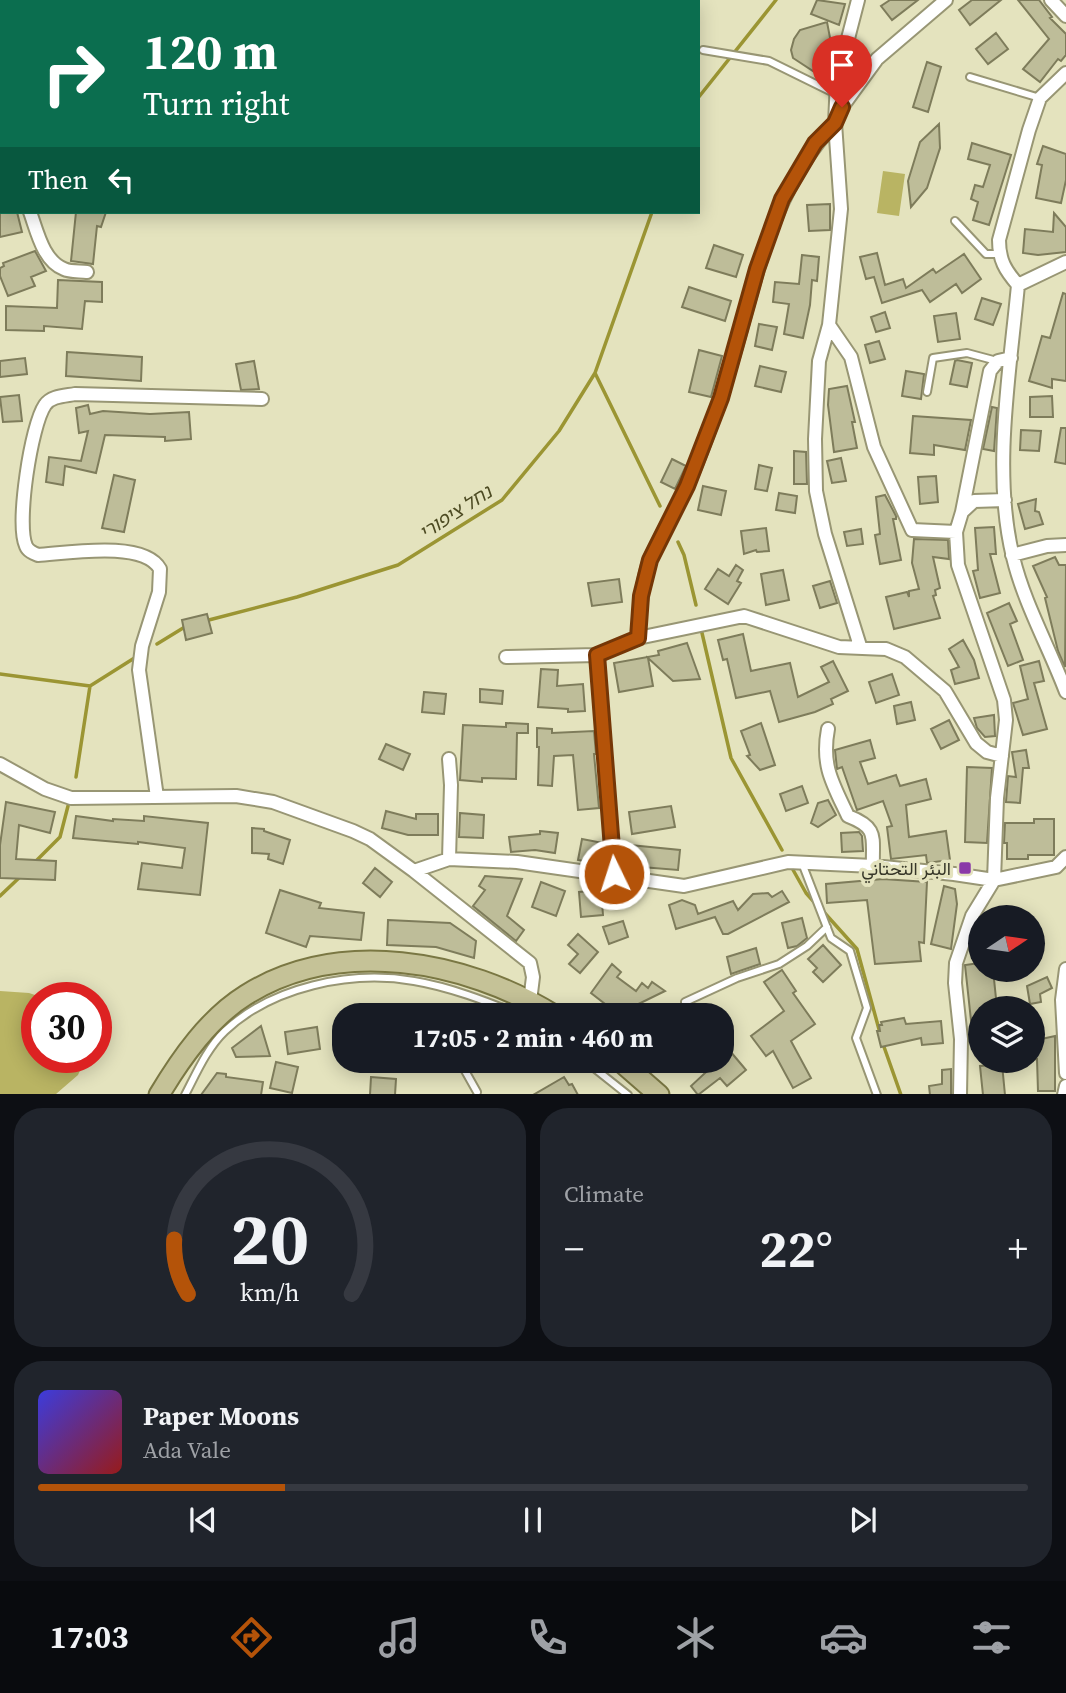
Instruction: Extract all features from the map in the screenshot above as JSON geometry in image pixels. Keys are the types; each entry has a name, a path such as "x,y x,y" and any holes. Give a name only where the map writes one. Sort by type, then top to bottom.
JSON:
{"main road":[{"path":"159,1094 197,1040 219,1016 244,996 293,974 356,962 386,961 450,971 484,981 517,1003"},
{"path":"635,1073 659,1094"}],"street":[{"path":"858,0 837,81 835,123 841,209 829,325 819,361 815,439 816,491 825,534 860,646"},
{"path":"638,638 641,596 650,560 687,486 721,398 757,269 782,199 815,143 835,123 842,107 877,59 946,0"},
{"path":"1051,0 1066,16"},
{"path":"1066,73 1040,98 999,240 1002,265 1018,285 1003,461 1004,500 1012,555 1066,691"},
{"path":"31,214 41,243 51,258 64,270 87,272"},
{"path":"1018,285 1066,262"},
{"path":"829,325 851,357 874,447 912,530 956,532"},
{"path":"960,1094 961,1038 955,984 956,963 972,916 993,880 997,798 1006,720 1004,700 958,565 956,532 990,371 998,361 1012,358"},
{"path":"157,797 139,670 142,646 159,592 160,569 151,557 126,551 38,555 30,552 25,544 23,502 26,472 40,418 45,404 57,396 75,394 262,399"},
{"path":"962,512 974,501 1004,500"},
{"path":"1012,555 1047,546 1066,545"},
{"path":"506,657 597,655 638,638 744,616 839,647 886,649 905,657 945,691 976,743 987,752 1002,756"},
{"path":"597,655 614,874"},
{"path":"828,729 825,762 848,816 866,823 871,832 873,866"},
{"path":"449,759 449,859"},
{"path":"0,764 45,789 71,798 236,796 273,802 353,831 370,839 414,871 530,963 533,977 526,1003"},
{"path":"414,871 449,859 517,862 684,886 788,863 802,863 873,866 993,880 1056,867 1066,857"},
{"path":"1066,970 1062,1000 1066,1073"},
{"path":"1064,1094 1066,1086"}],"lane":[{"path":"703,51 769,61 836,94"},
{"path":"970,77 1040,98"},
{"path":"955,221 986,254 999,254"},
{"path":"928,392 933,358 967,353 998,361"},
{"path":"802,863 831,938 850,951 867,1007 856,1038 876,1092 866,1094"},
{"path":"685,1002 737,978 779,964 807,946 827,926"},
{"path":"185,1094 222,1033 249,1012 296,990 350,980 387,978 415,981 492,1003"},
{"path":"467,1073 477,1092"},
{"path":"600,1073 628,1094"}],"shaded area":[{"path":"883,171 905,174 899,216 877,213"},
{"path":"0,991 21,992 21,1073 79,1073 56,1094 0,1094"}],"building":[{"path":"817,0 845,4 839,25 811,14"},
{"path":"890,0 918,0 892,20 881,6"},
{"path":"972,0 1001,0 970,25 959,10"},
{"path":"1018,0 1039,0 1052,17 1050,18 1066,34 1066,55 1061,61 1058,59 1040,82 1023,69 1049,39"},
{"path":"827,22 831,43 822,67 813,71 793,58 791,50 794,39 800,30"},
{"path":"996,33 1008,49 988,64 976,49"},
{"path":"927,62 941,67 928,112 913,107"},
{"path":"939,124 940,148 927,188 911,207 908,181 920,142"},
{"path":"972,143 1011,155 989,225 973,220 978,202 971,199 975,185 983,187 990,165 968,159"},
{"path":"1043,146 1066,154 1066,180 1061,203 1036,198 1042,165 1037,164"},
{"path":"830,204 830,230 809,231 807,205"},
{"path":"1054,213 1066,227 1066,252 1038,255 1023,253 1025,229 1053,232"},
{"path":"0,214 18,214 22,232 0,237"},
{"path":"76,214 105,214 101,227 97,226 93,264 71,261"},
{"path":"714,245 743,255 736,277 706,268"},
{"path":"35,251 46,271 31,277 35,286 8,296 0,276 3,263"},
{"path":"877,253 885,285 903,279 906,288 933,269 936,273 964,254 981,279 962,293 956,284 930,302 922,290 882,303 874,277 866,279 860,257"},
{"path":"802,255 819,257 817,281 812,280 803,338 784,334 789,304 773,302 775,282 799,284"},
{"path":"58,280 102,282 102,302 85,301 82,329 44,326 44,331 6,330 6,306 57,308"},
{"path":"689,287 731,301 725,321 682,307"},
{"path":"1063,293 1066,294 1066,381 1052,379 1052,388 1029,381 1042,336 1050,338"},
{"path":"982,298 1001,304 993,325 975,319"},
{"path":"885,312 890,328 876,332 871,317"},
{"path":"956,313 960,339 938,342 934,316"},
{"path":"759,324 777,327 772,350 755,346"},
{"path":"879,341 885,359 870,363 865,345"},
{"path":"699,350 722,356 711,397 689,392"},
{"path":"67,352 142,357 141,381 66,376"},
{"path":"25,358 27,374 0,377 0,361"},
{"path":"957,360 972,363 967,387 950,384"},
{"path":"254,361 259,389 241,390 236,364"},
{"path":"760,366 786,372 781,392 755,386"},
{"path":"906,371 924,374 921,399 902,396"},
{"path":"847,386 855,422 852,422 857,448 834,452 828,405 829,389"},
{"path":"19,395 22,421 3,422 0,397"},
{"path":"1052,396 1053,417 1030,417 1030,397"},
{"path":"88,405 90,414 103,411 150,414 189,412 191,439 165,441 165,437 105,435 96,473 65,466 63,485 46,482 49,457 81,461 88,431 79,433 76,408"},
{"path":"992,407 997,408 994,451 983,449"},
{"path":"913,416 971,420 965,450 934,445 934,455 910,453"},
{"path":"1061,428 1066,428 1066,464 1055,462"},
{"path":"1021,430 1041,431 1039,451 1020,450"},
{"path":"794,451 806,452 807,484 794,484"},
{"path":"841,458 846,481 832,483 827,461"},
{"path":"672,459 686,466 675,489 661,482"},
{"path":"759,465 772,468 767,491 755,489"},
{"path":"114,475 135,480 124,532 102,528"},
{"path":"936,476 938,502 920,504 918,477"},
{"path":"703,486 726,491 721,515 698,510"},
{"path":"779,493 797,496 795,513 776,510"},
{"path":"885,495 896,516 896,519 893,519 901,560 880,564 875,535 880,534 876,497"},
{"path":"1036,499 1035,511 1039,512 1043,524 1025,529 1018,504"},
{"path":"994,527 996,554 990,554 1000,593 980,598 973,571 978,570 975,528"},
{"path":"766,528 769,551 756,550 744,554 741,531"},
{"path":"861,529 863,544 847,546 844,532"},
{"path":"914,539 948,540 949,559 933,557 940,588 935,590 936,595 933,596 940,618 894,629 886,597 907,592 909,597 909,591 919,589 912,563"},
{"path":"1055,557 1059,565 1066,565 1065,667 1058,651 1045,598 1047,597 1033,566"},
{"path":"736,565 743,570 737,581 741,583 728,604 705,589 718,569 729,576"},
{"path":"783,570 789,600 766,605 761,574"},
{"path":"619,579 622,602 592,606 588,583"},
{"path":"830,581 837,603 820,608 813,586"},
{"path":"1009,603 1017,621 1010,624 1023,660 1008,666 987,613"},
{"path":"207,614 212,633 186,640 182,620"},
{"path":"743,634 751,671 790,663 798,697 829,682 821,667 833,661 848,691 831,699 833,704 779,722 770,691 736,698 727,659 723,660 718,640"},
{"path":"963,640 974,660 979,678 955,684 951,670 959,667 949,649"},
{"path":"687,643 700,679 673,681 648,658 653,686 619,692 614,663 659,655 658,651"},
{"path":"1039,661 1044,681 1034,683 1047,729 1023,735 1013,703 1028,699 1020,666"},
{"path":"541,669 558,670 557,686 583,684 585,711 568,712 568,709 538,707"},
{"path":"892,674 899,695 876,703 869,682"},
{"path":"480,689 503,691 502,704 480,702"},
{"path":"424,692 446,694 444,714 422,712"},
{"path":"911,702 915,720 897,724 894,706"},
{"path":"994,715 995,736 985,737 977,728 974,718"},
{"path":"949,720 959,740 941,749 931,729"},
{"path":"506,723 528,724 528,733 517,733 516,779 482,778 482,782 460,780 463,725 506,727"},
{"path":"761,723 775,765 760,770 747,756 750,755 741,731"},
{"path":"537,728 552,729 552,733 594,731 599,808 578,810 573,755 554,756 552,786 538,785"},
{"path":"870,740 875,758 860,762 868,784 896,775 900,786 926,779 931,799 906,805 909,837 946,831 950,860 927,863 926,855 891,859 887,827 892,826 883,801 857,810 842,767 837,769 835,750"},
{"path":"386,744 410,754 403,770 379,759"},
{"path":"1026,750 1029,768 1023,768 1020,803 1006,802 1008,776 1016,777 1012,752"},
{"path":"967,767 992,768 987,843 965,842"},
{"path":"802,786 808,803 786,811 780,794"},
{"path":"828,800 836,815 818,827 811,823 818,803"},
{"path":"6,802 55,812 50,833 19,825 16,859 56,861 55,880 0,878 0,845"},
{"path":"671,806 675,827 632,834 629,812"},
{"path":"386,811 416,819 416,814 438,814 438,835 408,835 382,828"},
{"path":"460,813 484,815 483,838 459,837"},
{"path":"76,816 113,821 144,821 144,816 208,823 200,895 138,889 142,863 182,868 185,848 73,838"},
{"path":"1034,819 1054,819 1054,855 1028,855 1028,859 1007,859 1007,843 1004,843 1005,823 1034,823"},
{"path":"252,828 264,829 290,840 283,864 268,859 269,854 252,853"},
{"path":"540,831 558,833 555,853 535,850 511,852 509,837 540,834"},
{"path":"859,832 862,836 863,851 842,852 841,833"},
{"path":"582,839 603,843 603,864 578,860"},
{"path":"630,845 680,850 678,870 629,866"},
{"path":"375,868 392,882 380,897 363,883"},
{"path":"485,876 522,879 507,916 524,930 516,941 473,906 485,890 479,886"},
{"path":"883,879 927,882 924,943 919,942 921,961 875,964 867,900 827,903 826,884"},
{"path":"541,882 565,891 556,916 532,907"},
{"path":"944,886 955,889 957,904 951,949 931,944"},
{"path":"280,890 321,903 319,908 364,913 361,940 310,936 306,947 266,933"},
{"path":"601,890 603,915 581,917 579,892"},
{"path":"782,891 789,902 728,934 723,934 715,917 676,929 669,905 682,900 695,905 698,914 733,901 738,910 753,894 768,893 772,897"},
{"path":"802,918 807,938 797,946 788,948 782,923"},
{"path":"388,920 450,923 476,941 474,958 436,947 387,945"},
{"path":"623,921 628,937 609,944 603,927"},
{"path":"578,934 598,952 580,973 569,964 578,954 568,945"},
{"path":"823,945 841,965 823,982 813,972 817,968 808,959"},
{"path":"756,948 760,964 731,974 727,957"},
{"path":"612,964 621,972 617,977 636,991 642,983 648,988 652,982 665,991 640,1003 604,1003 591,993"},
{"path":"965,965 968,965 968,982 994,982 996,996 968,996"},
{"path":"782,970 796,991 793,993 815,1024 791,1041 811,1078 793,1088 773,1051 766,1056 751,1036 784,1011 764,982"},
{"path":"1047,977 1052,988 1040,996 1029,996 1027,986 1045,982"},
{"path":"904,1018 906,1024 941,1021 943,1043 922,1045 921,1038 881,1047 877,1031 880,1031 881,1022"},
{"path":"261,1026 270,1056 236,1057 232,1048"},
{"path":"317,1027 320,1049 288,1054 285,1032"},
{"path":"1055,1036 1055,1091 1038,1091 1037,1073 1045,1073 1045,1038"},
{"path":"734,1056 746,1070 727,1086 720,1078 697,1094 691,1086 705,1073 734,1073"},
{"path":"276,1062 298,1067 292,1093 270,1088"},
{"path":"951,1069 951,1094 930,1094 929,1086 942,1084 942,1070"},
{"path":"217,1073 226,1074 226,1077 263,1082 261,1094 202,1094"},
{"path":"981,1073 1003,1073 1005,1094 983,1094"},
{"path":"371,1077 396,1079 395,1094 370,1094"},
{"path":"564,1077 577,1094 535,1094"}],"waterway":[{"name":"נחל ציפורי","path":"700,95 776,0"},
{"name":"נחל ציפורי","path":"205,621 297,597 398,565 502,500 559,431 595,373 651,214"},
{"path":"595,373 660,506"},
{"path":"678,542 684,555 696,605"},
{"name":"נחל ציפורי","path":"157,644 188,625"},
{"path":"702,633 731,758 782,850"},
{"path":"0,674 90,686 136,657"},
{"path":"76,777 90,686"},
{"path":"34,863 60,837 68,806"},
{"path":"792,868 814,902"},
{"path":"0,896 21,876"},
{"path":"822,910 857,949 880,1033"},
{"path":"883,1044 901,1094"}],"place":[{"name":"البئر التحتاني","path":"965,868"}],"route":[{"path":"614,874 597,655 638,638 641,596 650,560 687,486 721,398 757,269 782,199 815,143 835,123 842,107"}]}
